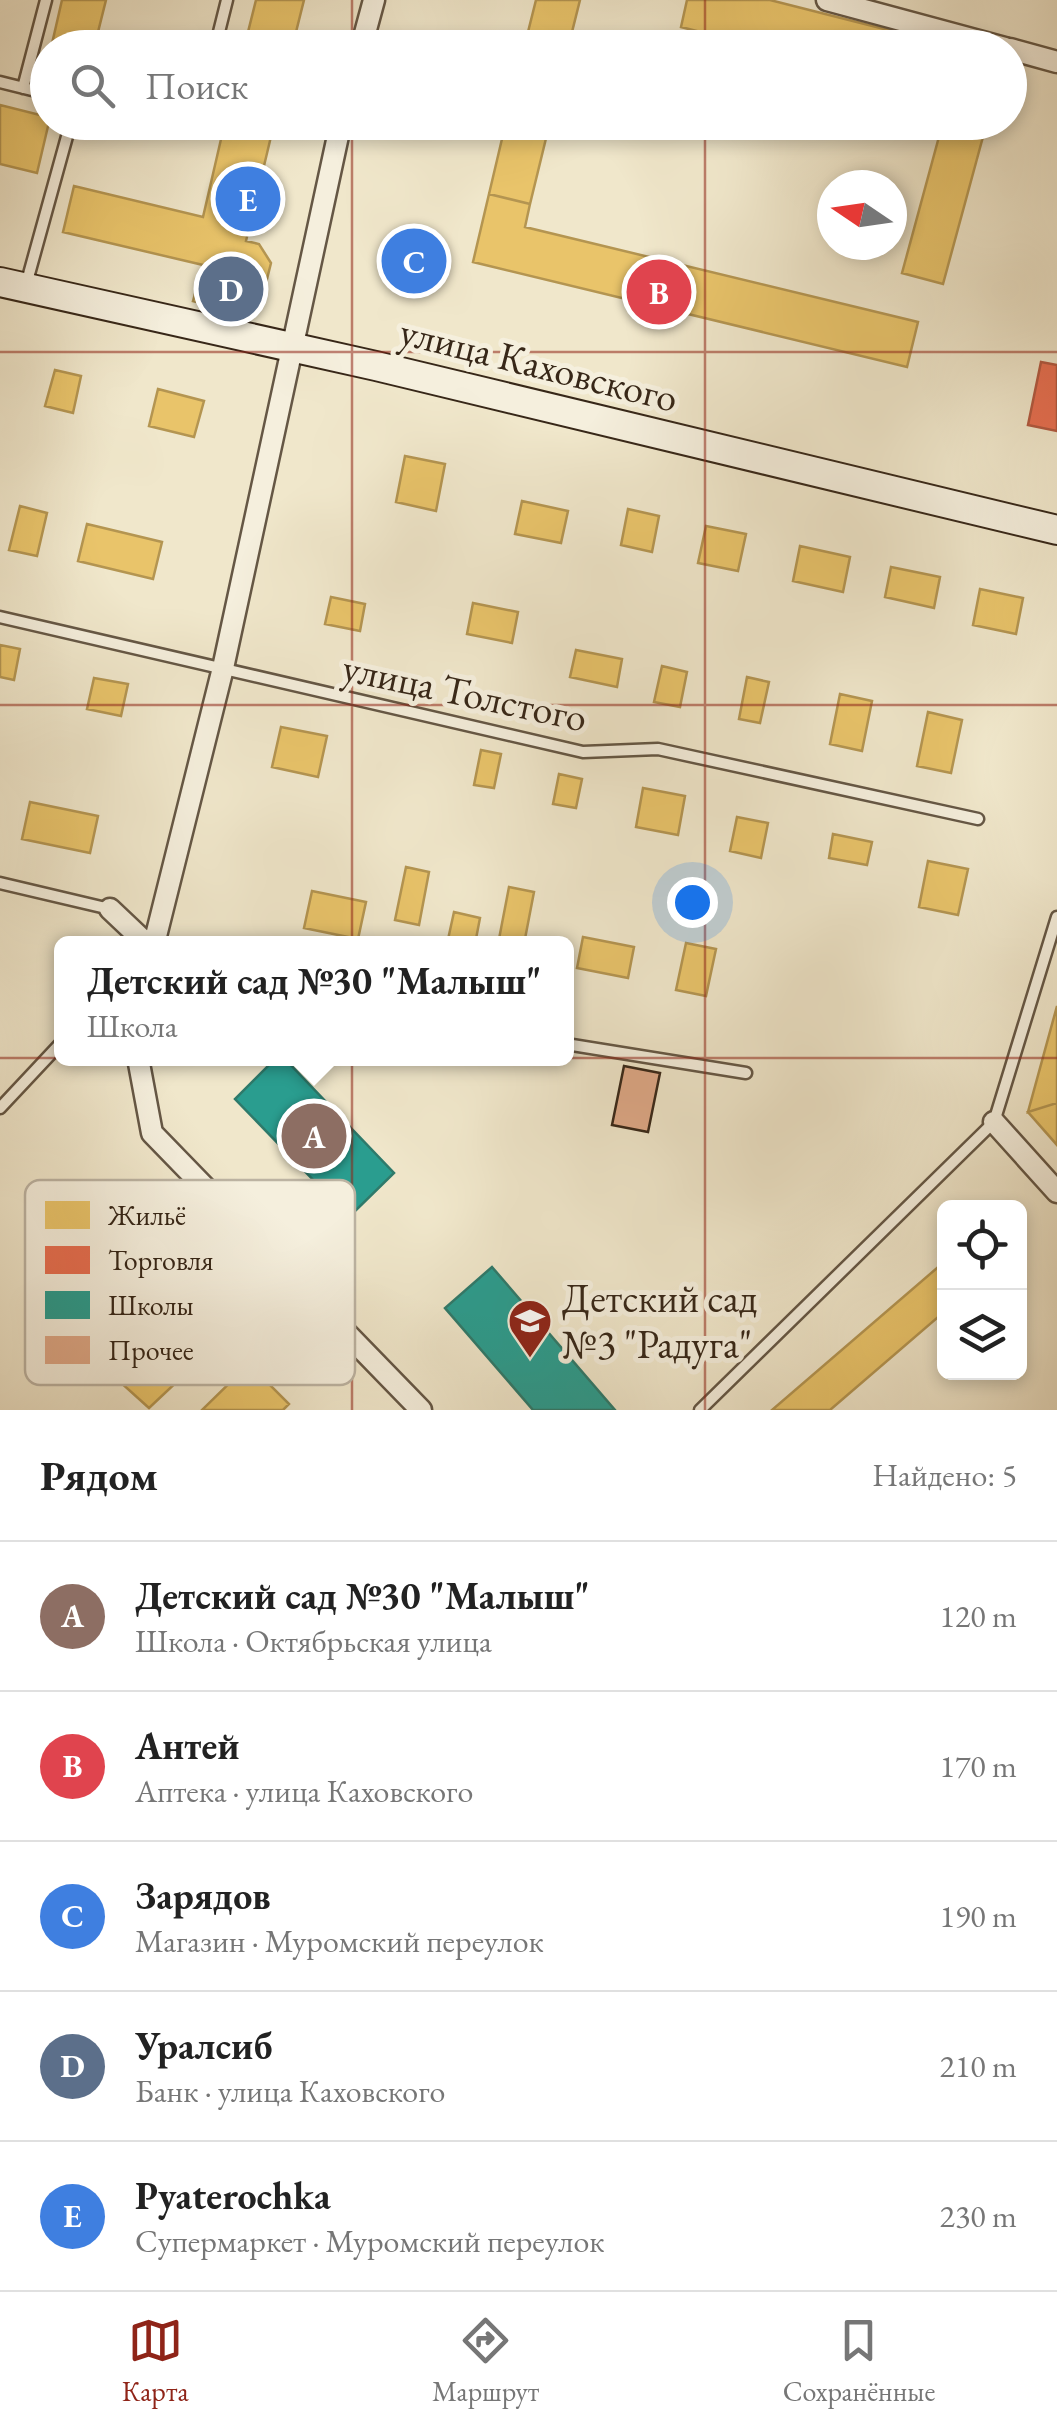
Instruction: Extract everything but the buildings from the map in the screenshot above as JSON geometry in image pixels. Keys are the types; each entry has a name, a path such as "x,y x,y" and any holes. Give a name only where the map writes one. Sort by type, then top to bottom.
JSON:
{"main road":[{"name":"улица Каховского","path":"13,285 292,346 1057,530"}],"street":[{"path":"366,30 374,0"},
{"path":"827,0 940,30"},
{"path":"1027,54 1057,62"},
{"path":"152,936 224,668 337,140"},
{"path":"110,909 141,936"},
{"path":"139,1066 152,1133 198,1180"},
{"path":"994,1122 1057,1192"},
{"path":"355,1342 421,1410"}],"lane":[{"path":"38,30 46,0"},
{"path":"220,30 227,0"},
{"path":"23,88 30,61"},
{"path":"0,82 30,90"},
{"path":"13,285 65,140"},
{"name":"улица Толстого","path":"0,617 583,752 658,749 978,819"},
{"path":"0,883 110,909"},
{"path":"700,1410 994,1122 1057,917"},
{"path":"574,1045 746,1073"},
{"path":"0,1108 54,1052"}],"place":[{"name":"Pyaterochka","path":"248,199"},
{"name":"Зарядов","path":"414,261"},
{"name":"Уралсиб","path":"231,289"},
{"name":"Антей","path":"659,292"},
{"name":"Детский сад №30 \"Малыш\"","path":"314,1136"},
{"name":"Детский сад №3 \"Радуга\"","path":"530,1359"}]}
